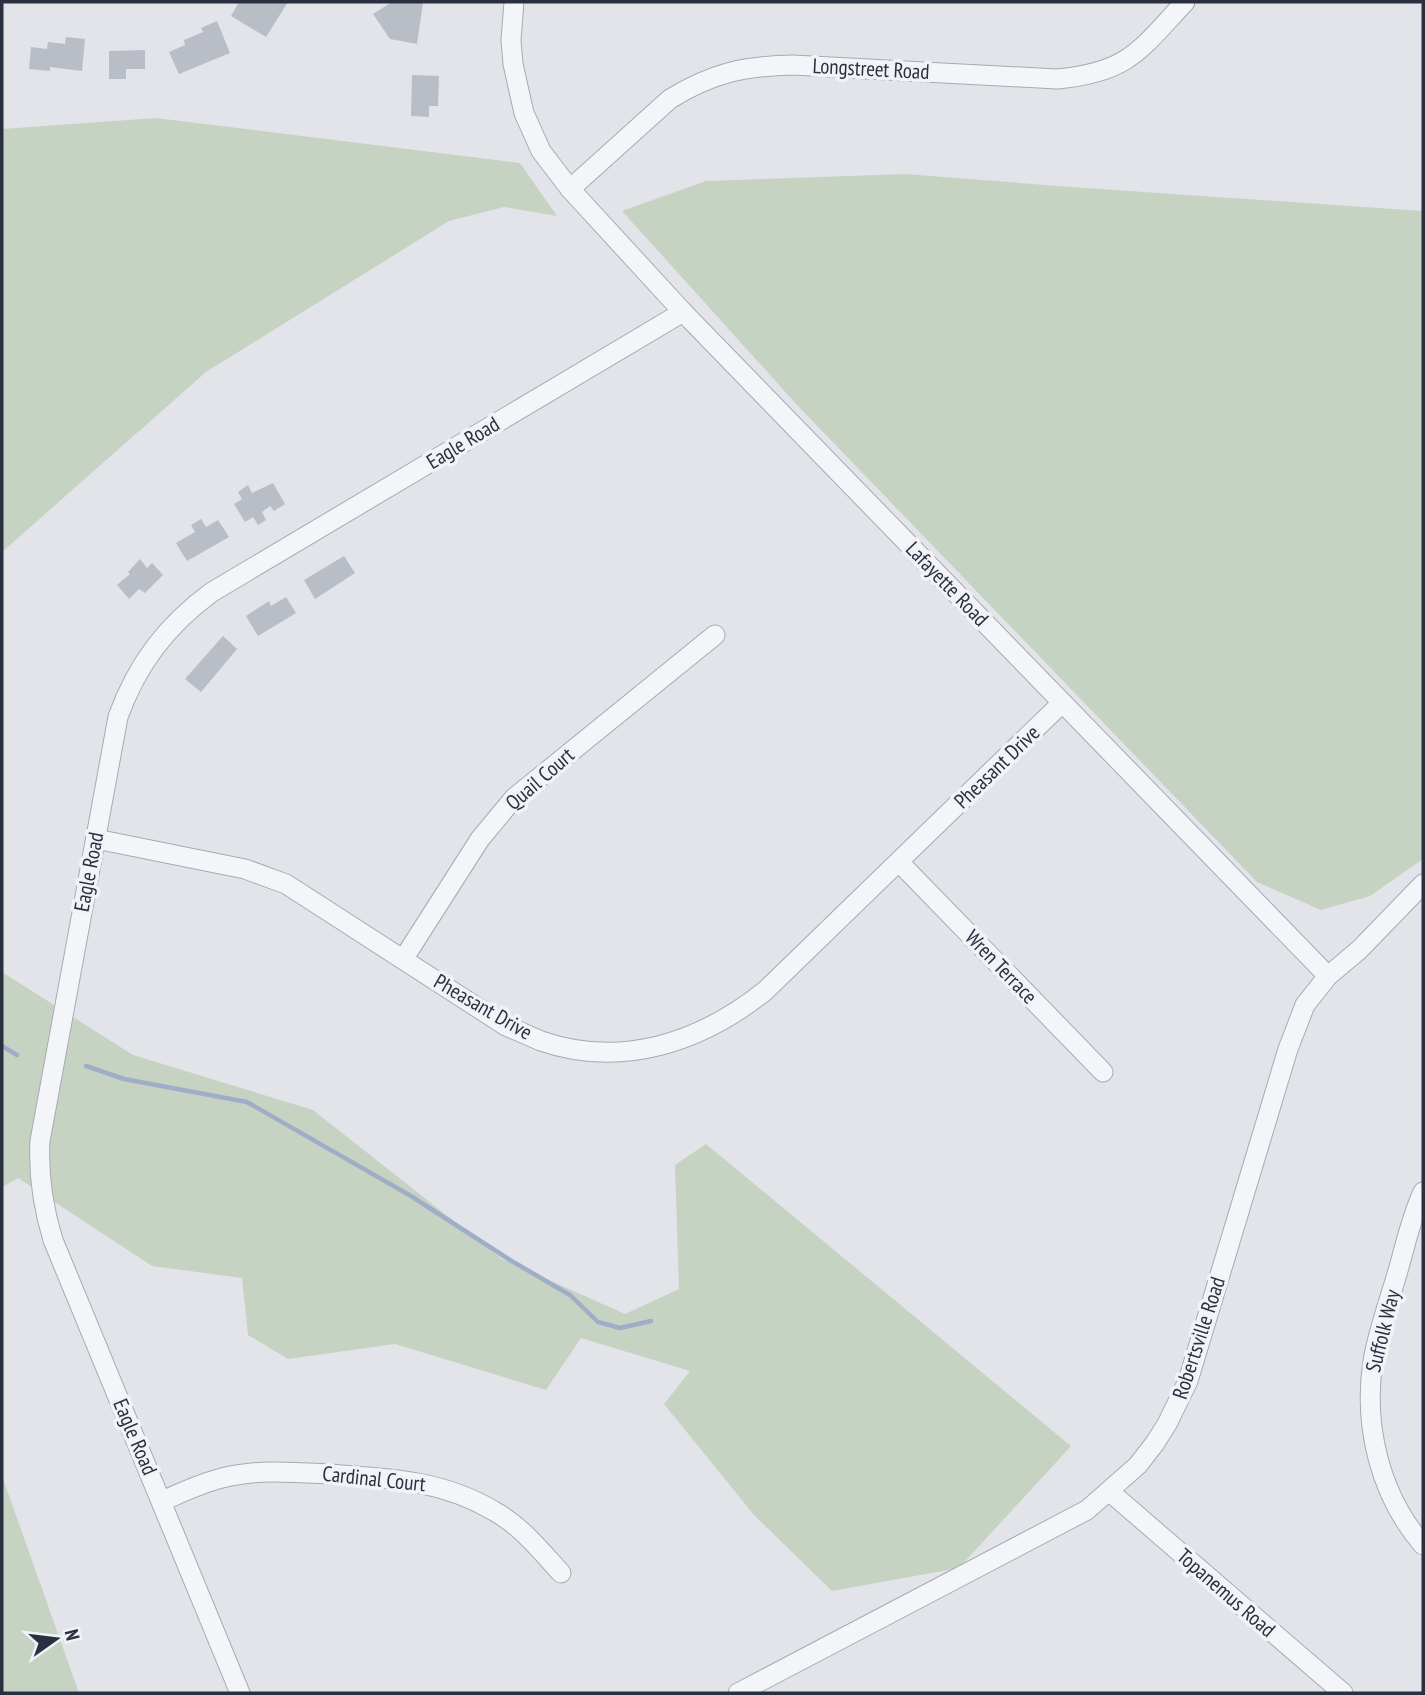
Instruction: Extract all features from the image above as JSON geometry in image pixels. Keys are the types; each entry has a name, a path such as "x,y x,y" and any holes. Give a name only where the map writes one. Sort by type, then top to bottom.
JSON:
{"street":[{"name":"Lafayette Road","path":"514,2 511,40 513,64 524,113 541,151 570,190 683,312 1328,976"},
{"name":"Longstreet Road","path":"570,190 670,99 705,80 725,73 760,66 793,65 1057,79 1085,76 1119,64 1133,55 1156,36 1185,2"},
{"name":"Eagle Road","path":"240,1693 53,1240 39,1180 40,1141 116,729 125,696 151,650 167,631 190,608 223,585 683,312"},
{"name":"Quail Court","path":"404,958 480,839 514,798 715,635"},
{"name":"Pheasant Drive","path":"96,839 245,869 299,890 506,1026 541,1041 577,1049 611,1052 643,1049 701,1033 741,1010 765,991 1062,703"},
{"name":"Wren Terrace","path":"899,862 1103,1072"},
{"name":"Robertsville Road","path":"738,1693 1087,1510 1138,1465 1179,1403 1188,1381 1288,1049 1305,1005 1328,976 1359,950 1422,888"},
{"name":"Suffolk Way","path":"1423,1192 1379,1334 1373,1359 1370,1401 1375,1447 1381,1471 1405,1521 1423,1545"},
{"name":"Cardinal Court","path":"162,1500 223,1478 263,1472 418,1481 456,1491 496,1512 528,1536 561,1573"},
{"name":"Topanemus Road","path":"1110,1492 1343,1693"}],"green space":[{"path":"156,118 520,163 557,216 504,207 449,221 206,372 2,552 2,129"},
{"path":"905,174 1423,211 1423,859 1370,896 1321,910 1257,882 798,406 622,211 706,181"},
{"path":"2,972 133,1055 313,1110 502,1259 625,1314 679,1289 675,1165 706,1144 1071,1446 959,1568 832,1591 754,1515 664,1404 690,1371 581,1338 546,1390 395,1344 288,1359 248,1335 242,1278 152,1266 18,1178 2,1187"},
{"path":"2,1476 79,1693 2,1693"}],"building":[{"path":"239,2 288,2 266,37 231,16"},
{"path":"392,2 423,3 417,44 390,39 373,14"},
{"path":"217,21 230,53 179,74 169,52 185,45 184,40 203,32 201,28"},
{"path":"66,37 85,39 82,71 50,67 50,71 29,69 31,47 47,49 48,42 65,44"},
{"path":"145,50 145,69 126,69 126,79 109,79 109,51"},
{"path":"412,75 439,76 438,106 429,106 429,117 411,116"},
{"path":"273,483 285,504 274,511 270,506 262,512 266,520 258,525 253,517 245,522 234,504 242,499 238,492 248,485 252,493"},
{"path":"201,519 206,527 218,520 229,537 187,561 176,543 195,532 191,525"},
{"path":"344,556 355,573 315,599 304,580"},
{"path":"140,559 147,568 152,563 163,575 145,593 139,589 129,599 117,585 130,574 128,572"},
{"path":"286,597 296,613 258,636 246,616 269,601 271,606"},
{"path":"223,636 237,649 201,692 185,679"}],"waterway":[{"path":"2,1046 17,1055"},
{"path":"86,1066 124,1079 247,1102 411,1196 570,1295 598,1322 620,1328 651,1321"}]}
